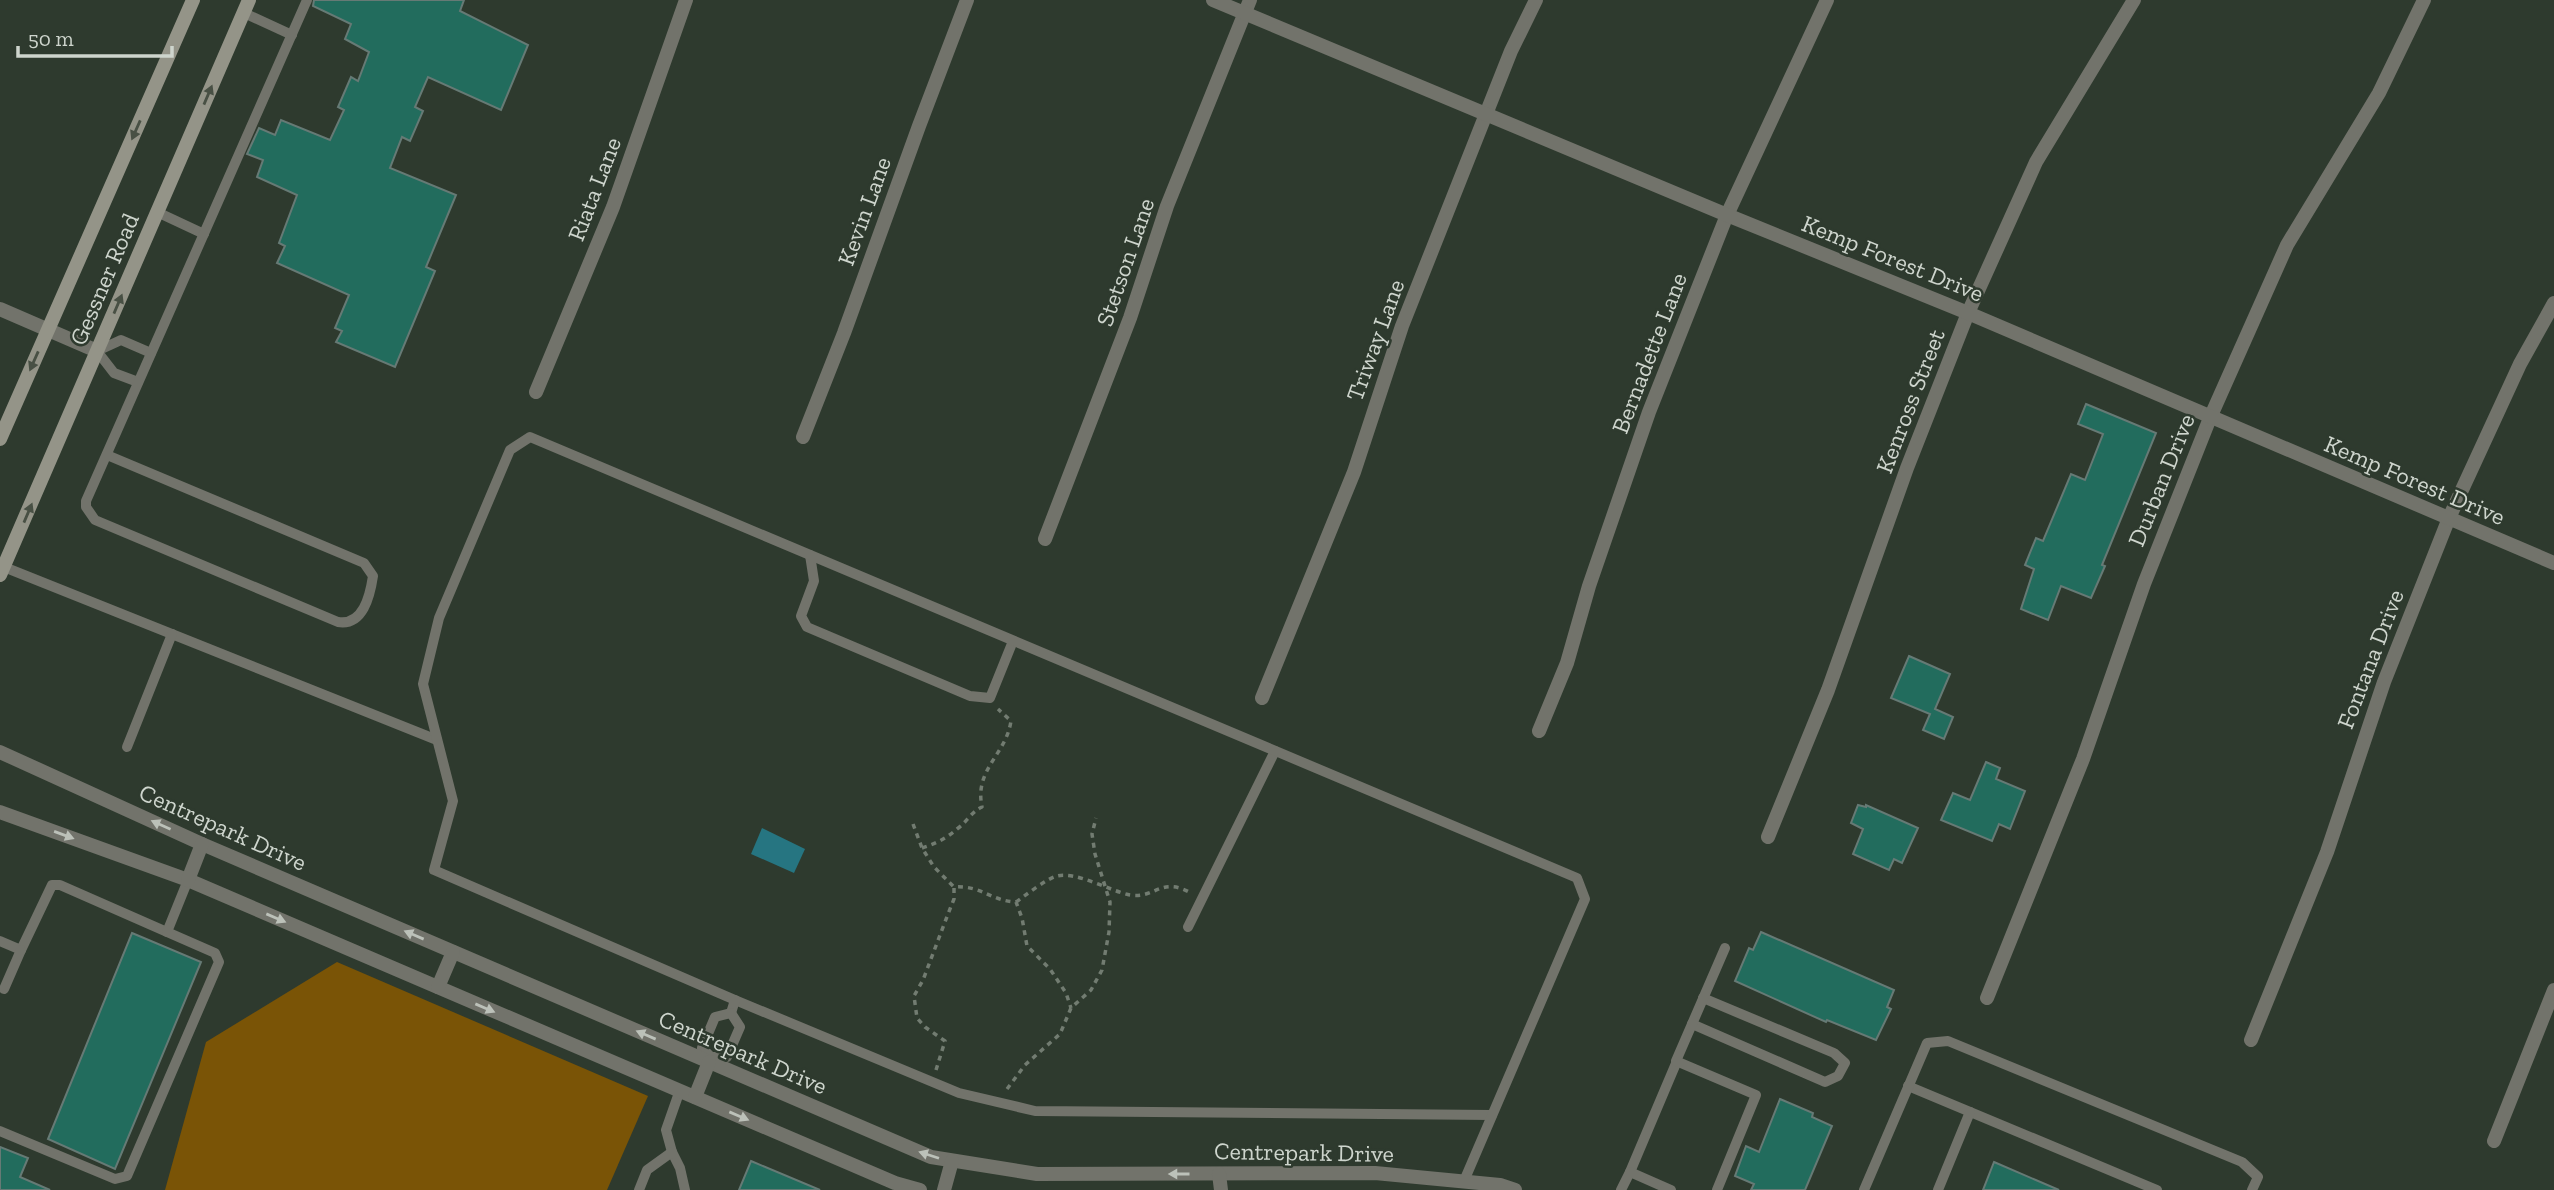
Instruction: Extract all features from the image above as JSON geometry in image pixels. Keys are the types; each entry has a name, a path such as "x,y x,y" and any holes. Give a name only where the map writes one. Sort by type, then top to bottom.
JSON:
{"main road":[{"name":"Gessner Road","path":"0,439 192,0"},
{"name":"Gessner Road","path":"2,571 246,6"}],"street":[{"name":"Riata Lane","path":"536,392 613,206 686,0"},
{"name":"Kevin Lane","path":"803,437 967,0"},
{"name":"Kemp Forest Drive","path":"1213,0 1247,7 1486,114 1968,313 2554,563"},
{"name":"Triway Lane","path":"1262,698 1354,472 1402,326 1511,51 1535,0"},
{"name":"Bernadette Lane","path":"1539,731 1567,663 1593,573 1649,412 1727,215 1827,0"},
{"name":"Kenross Street","path":"1768,837 1828,690 1907,468 1968,313 2036,162 2134,0"},
{"name":"Durban Drive","path":"1987,998 2082,759 2144,584 2210,418 2287,245 2379,93 2424,0"},
{"name":"Stetson Lane","path":"1045,539 1130,318 1167,206 1247,7"},
{"name":"Fontana Drive","path":"2250,1040 2327,852 2384,682 2449,518 2521,364 2554,303"},
{"path":"0,309 97,351"},
{"name":"Centrepark Drive","path":"0,752 202,844 710,1059 931,1157 1037,1174 1374,1173 1500,1185 1515,1190"},
{"path":"0,812 188,880 895,1183 920,1190"},
{"path":"188,880 202,844"},
{"path":"438,987 453,952"},
{"path":"2494,1141 2554,990"},
{"path":"695,1097 710,1059"},
{"path":"944,1190 952,1161"},
{"path":"1263,1190 1264,1173"},
{"path":"1219,1174 1221,1190"}],"lane":[{"path":"107,455 364,563 373,576 363,609 357,618 348,624 338,622 95,520 86,507 86,501 307,0"},
{"path":"246,6 292,34"},
{"path":"157,212 204,234"},
{"path":"138,382 114,373 97,351 121,340 151,353"},
{"path":"1464,1181 1585,899 1577,878 530,437 510,450 439,618 423,684 453,801 434,870 734,1000 959,1093 1035,1111 1492,1115"},
{"path":"810,555 814,581 801,616 807,627 970,696 990,698 1013,641"},
{"path":"2,571 32,578 437,740"},
{"path":"127,747 172,634"},
{"path":"1188,927 1275,751"},
{"path":"167,932 188,880"},
{"path":"0,1130 115,1180 127,1176 219,962 215,953 60,884 52,885 4,989"},
{"path":"0,941 21,950"},
{"path":"1621,1190 1725,948"},
{"path":"1692,1024 1825,1082 1838,1076 1845,1063 1834,1053 1703,998"},
{"path":"731,1013 715,1017 702,1048 710,1059 727,1057 740,1027 731,1013 734,1000"},
{"path":"1864,1190 1927,1043 1948,1041 2242,1163 2258,1178 2252,1190"},
{"path":"1677,1061 1756,1095 1717,1190"},
{"path":"1908,1086 2157,1190"},
{"path":"680,1090 666,1130 685,1190"},
{"path":"1938,1190 1970,1112"},
{"path":"639,1190 647,1170 672,1152"},
{"path":"1630,1172 1671,1190"}],"path":[{"path":"922,848 943,840 959,828 972,812 982,807 983,776 1001,748 1011,721 990,698"},
{"path":"998,1102 1025,1065 1060,1034 1071,1008 1091,990 1102,970 1110,915 1107,888 1095,854 1092,834 1096,818"},
{"path":"913,824 922,848 934,867 954,887 977,888 1003,901 1016,902 1057,876 1070,876 1129,895 1142,896 1158,887 1173,887 1183,889 1201,901"},
{"path":"933,1082 945,1041 917,1018 914,996 923,980 954,899 954,887"},
{"path":"1016,902 1027,946 1050,969 1066,993 1071,1008"}],"shaded area":[{"path":"337,962 648,1096 607,1190 165,1190 206,1042"}],"water":[{"path":"762,828 805,849 794,873 751,854"}],"building":[{"path":"314,0 464,0 460,11 528,45 501,110 428,77 415,107 423,111 410,141 402,137 390,168 456,195 426,267 435,271 395,367 336,342 342,331 335,328 349,295 277,263 285,246 279,243 297,195 257,177 263,160 247,154 259,128 275,135 281,120 330,140 344,110 338,107 351,77 358,81 369,52 345,39 351,24 313,6"},
{"path":"2086,404 2156,433 2091,598 2061,586 2048,620 2021,609 2034,569 2025,565 2036,538 2043,541 2071,474 2085,480 2103,434 2078,424"},
{"path":"1909,656 1950,674 1935,709 1953,717 1944,739 1923,730 1930,714 1891,698"},
{"path":"1986,762 2000,768 1996,779 2025,791 2010,829 1999,824 1992,841 1941,820 1953,793 1970,800"},
{"path":"1858,805 1866,805 1918,828 1902,863 1894,859 1889,870 1853,854 1863,829 1851,823"},
{"path":"1761,932 1894,990 1887,1007 1891,1009 1876,1040 1827,1020 1826,1022 1735,981 1749,948 1753,950"},
{"path":"132,933 201,962 115,1169 48,1139"},
{"path":"1780,1099 1813,1113 1812,1117 1832,1126 1805,1190 1751,1190 1754,1184 1735,1176 1746,1146 1759,1152"},
{"path":"0,1147 28,1158 20,1177 50,1190 0,1190"},
{"path":"751,1161 820,1190 739,1190"},
{"path":"1994,1162 2059,1190 1983,1190"}]}
